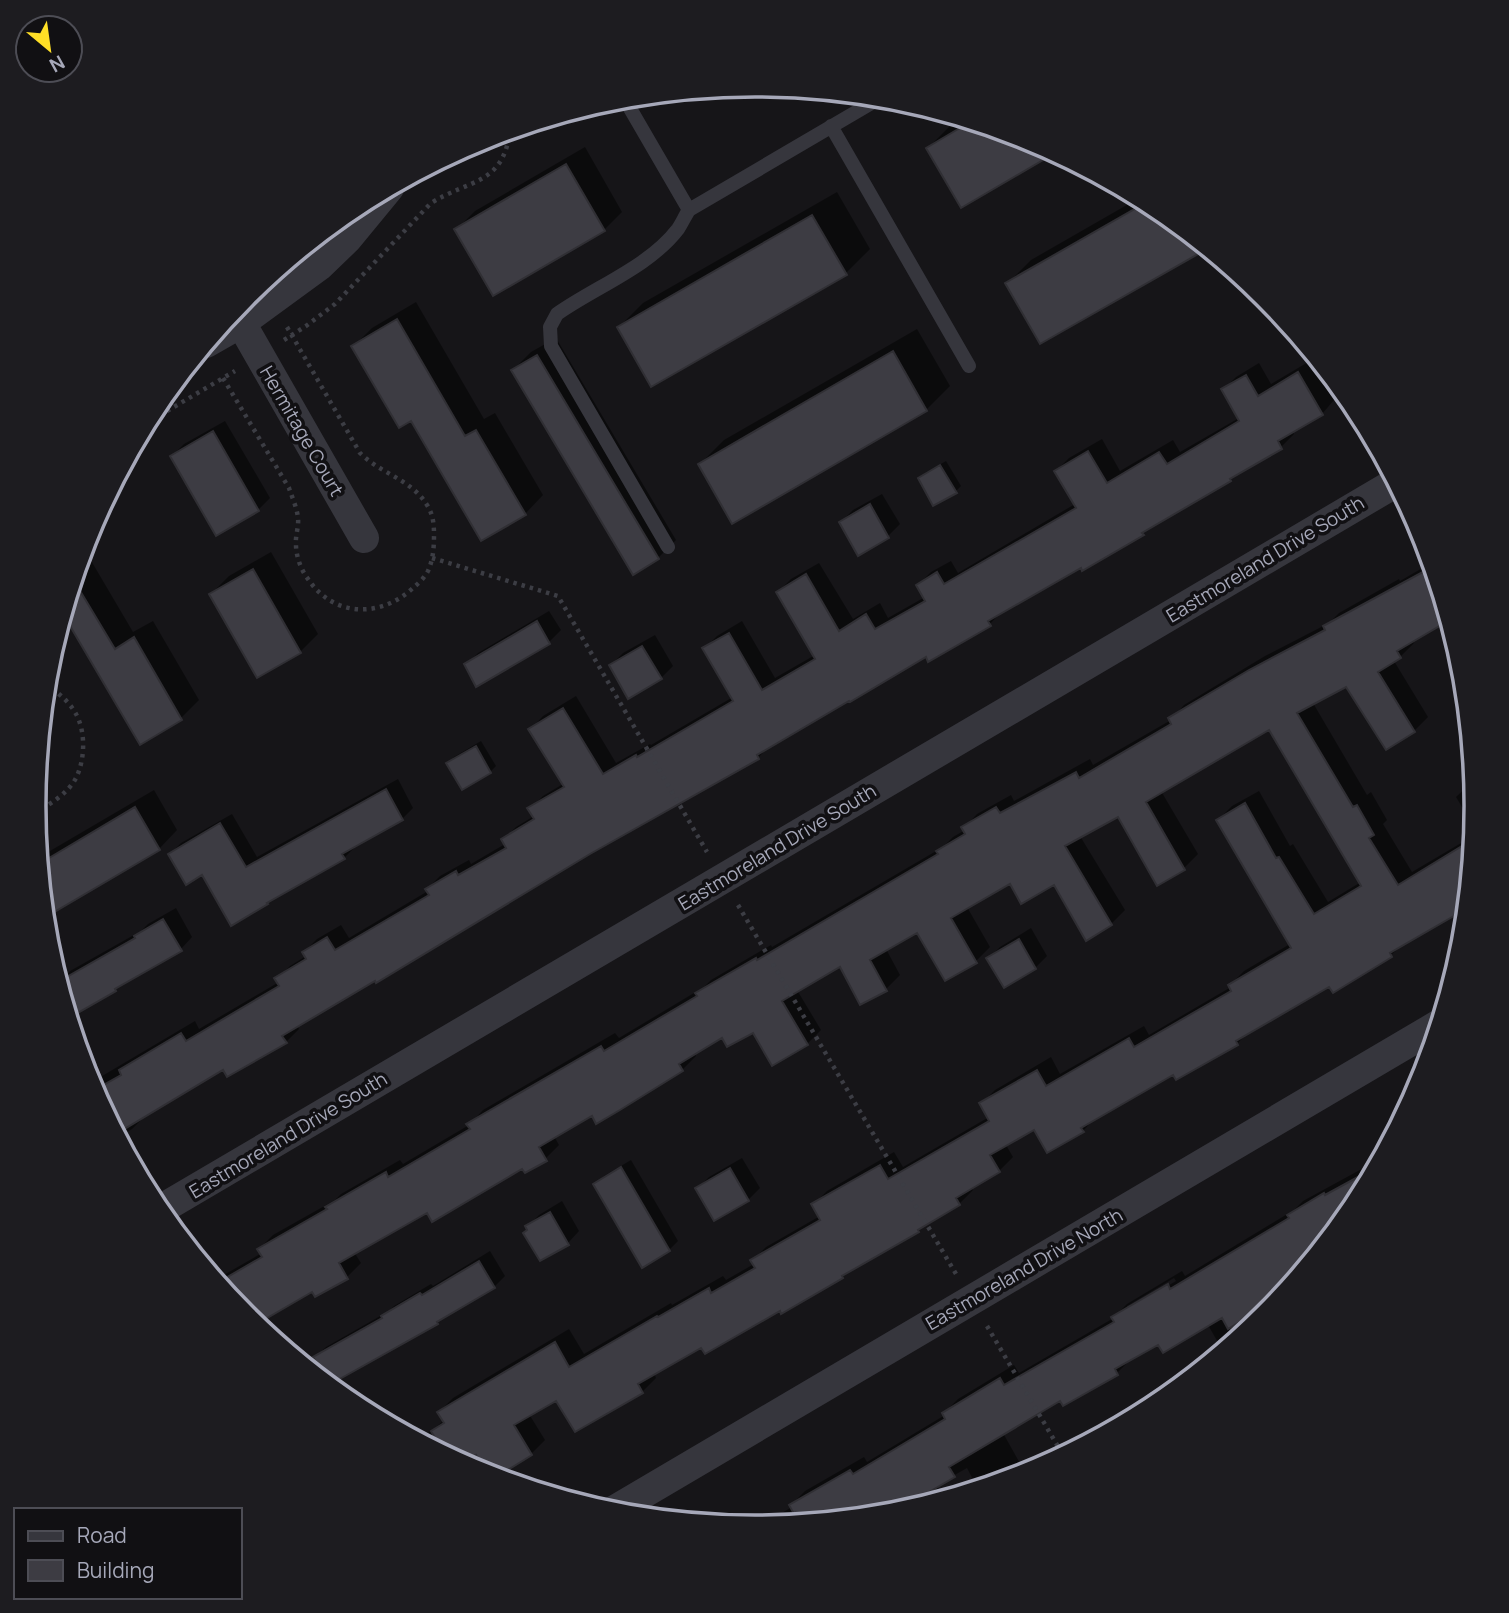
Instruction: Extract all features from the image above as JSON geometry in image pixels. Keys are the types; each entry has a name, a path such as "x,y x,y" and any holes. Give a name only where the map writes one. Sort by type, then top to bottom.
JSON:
{"street":[{"path":"231,328 319,266 347,239 370,211"},
{"name":"Hermitage Court","path":"240,323 364,538"},
{"name":"Eastmoreland Drive South","path":"168,1205 1387,487"},
{"name":"Eastmoreland Drive North","path":"626,1504 1426,1033"}],"lane":[{"path":"668,547 551,346 550,327 557,314 660,248 689,210 865,107"},
{"path":"630,109 689,210"},
{"path":"831,126 969,366"}],"path":[{"path":"166,411 259,356 335,304 431,203 495,170 509,142"},
{"path":"432,558 558,596 1058,1447"},
{"path":"46,806 59,797 76,779 82,761 82,731 75,712 56,691"}],"building":[{"path":"959,128 1044,160 961,208 926,148"},
{"path":"566,164 605,231 493,296 454,229"},
{"path":"1135,209 1198,254 1040,344 1005,283"},
{"path":"812,215 847,275 651,387 617,327"},
{"path":"397,319 465,436 476,430 526,515 481,541 411,421 399,428 351,346"},
{"path":"893,351 927,411 732,524 698,464"},
{"path":"537,355 659,559 633,575 511,370"},
{"path":"1298,372 1323,415 1278,441 1282,449 1142,533 1144,535 988,621 991,626 928,662 926,657 849,701 757,755 759,759 590,854 376,983 375,981 282,1036 287,1043 227,1077 223,1070 124,1129 103,1086 121,1075 119,1070 181,1033 186,1041 279,986 274,978 306,959 302,952 327,937 335,950 429,895 425,889 456,871 458,875 506,848 501,839 534,819 527,808 564,787 528,729 563,708 603,774 733,701 702,648 729,633 762,690 815,659 776,592 806,574 839,631 866,614 875,629 925,601 916,585 937,572 944,584 1076,508 1054,471 1088,451 1107,483 1159,452 1167,464 1239,421 1221,389 1246,375 1258,396"},
{"path":"213,431 259,511 216,536 170,456"},
{"path":"940,465 957,493 933,506 918,478"},
{"path":"870,504 889,538 858,556 839,522"},
{"path":"253,569 301,653 257,678 209,594"},
{"path":"1423,572 1440,626 1397,651 1401,658 1378,672 1415,732 1386,750 1346,687 1297,713 1353,807 1357,805 1374,835 1369,838 1398,885 1462,846 1454,916 1390,953 1392,957 1333,993 1329,987 1236,1041 1238,1045 1176,1080 1173,1075 1081,1128 1084,1132 1047,1153 1034,1130 990,1155 1000,1172 956,1198 960,1205 781,1314 780,1311 705,1354 701,1348 638,1384 643,1393 575,1432 556,1401 514,1425 532,1455 507,1471 436,1439 431,1431 444,1423 437,1412 555,1342 569,1367 709,1288 711,1293 755,1268 750,1260 820,1220 811,1204 880,1165 888,1179 989,1121 979,1103 1037,1070 1046,1086 1129,1038 1134,1047 1231,991 1228,985 1291,948 1216,820 1245,803 1276,858 1279,857 1314,914 1361,886 1269,730 1146,802 1185,870 1157,886 1118,817 1065,846 1112,925 1086,941 1054,885 1021,904 1010,884 951,918 977,963 945,981 917,933 870,960 887,991 860,1005 840,967 782,1001 808,1045 772,1066 753,1033 727,1047 722,1038 679,1064 683,1071 620,1110 596,1124 592,1116 539,1147 547,1161 525,1173 522,1169 432,1222 427,1213 339,1263 348,1279 315,1297 312,1292 265,1319 225,1278 262,1257 257,1249 327,1209 325,1207 386,1172 388,1177 470,1129 466,1124 601,1046 604,1051 697,996 695,993 756,958 757,960 938,854 936,851 965,834 961,827 996,807 1000,813 1076,772 1079,778 1171,724 1168,718 1249,670 1325,630 1323,626"},
{"path":"80,590 115,649 134,637 182,720 140,745 69,625"},
{"path":"537,621 550,644 476,687 464,664"},
{"path":"642,646 662,679 628,699 609,665"},
{"path":"476,746 491,773 462,790 446,763"},
{"path":"386,789 403,820 342,854 345,859 231,926 202,875 186,885 168,854 220,823 246,867"},
{"path":"135,807 160,850 54,912 48,859"},
{"path":"163,919 182,951 77,1013 67,977 135,938 134,936"},
{"path":"1019,939 1036,969 1004,988 986,958"},
{"path":"621,1167 670,1251 642,1268 593,1184"},
{"path":"730,1168 749,1201 714,1221 695,1188"},
{"path":"1359,1176 1317,1238 1288,1274 1244,1320 1228,1329 1222,1318 1163,1353 1158,1345 1115,1369 1118,1375 1063,1406 1060,1401 949,1467 955,1477 925,1494 893,1502 794,1514 789,1505 850,1470 853,1474 945,1419 942,1413 1000,1378 1004,1385 1114,1322 1111,1317 1168,1284 1170,1289 1289,1218 1287,1215 1324,1193 1325,1195"},
{"path":"550,1212 569,1245 540,1261 523,1233 527,1230 525,1226"},
{"path":"479,1261 495,1288 437,1322 438,1324 338,1380 317,1364 313,1357 420,1293 422,1295"}]}
